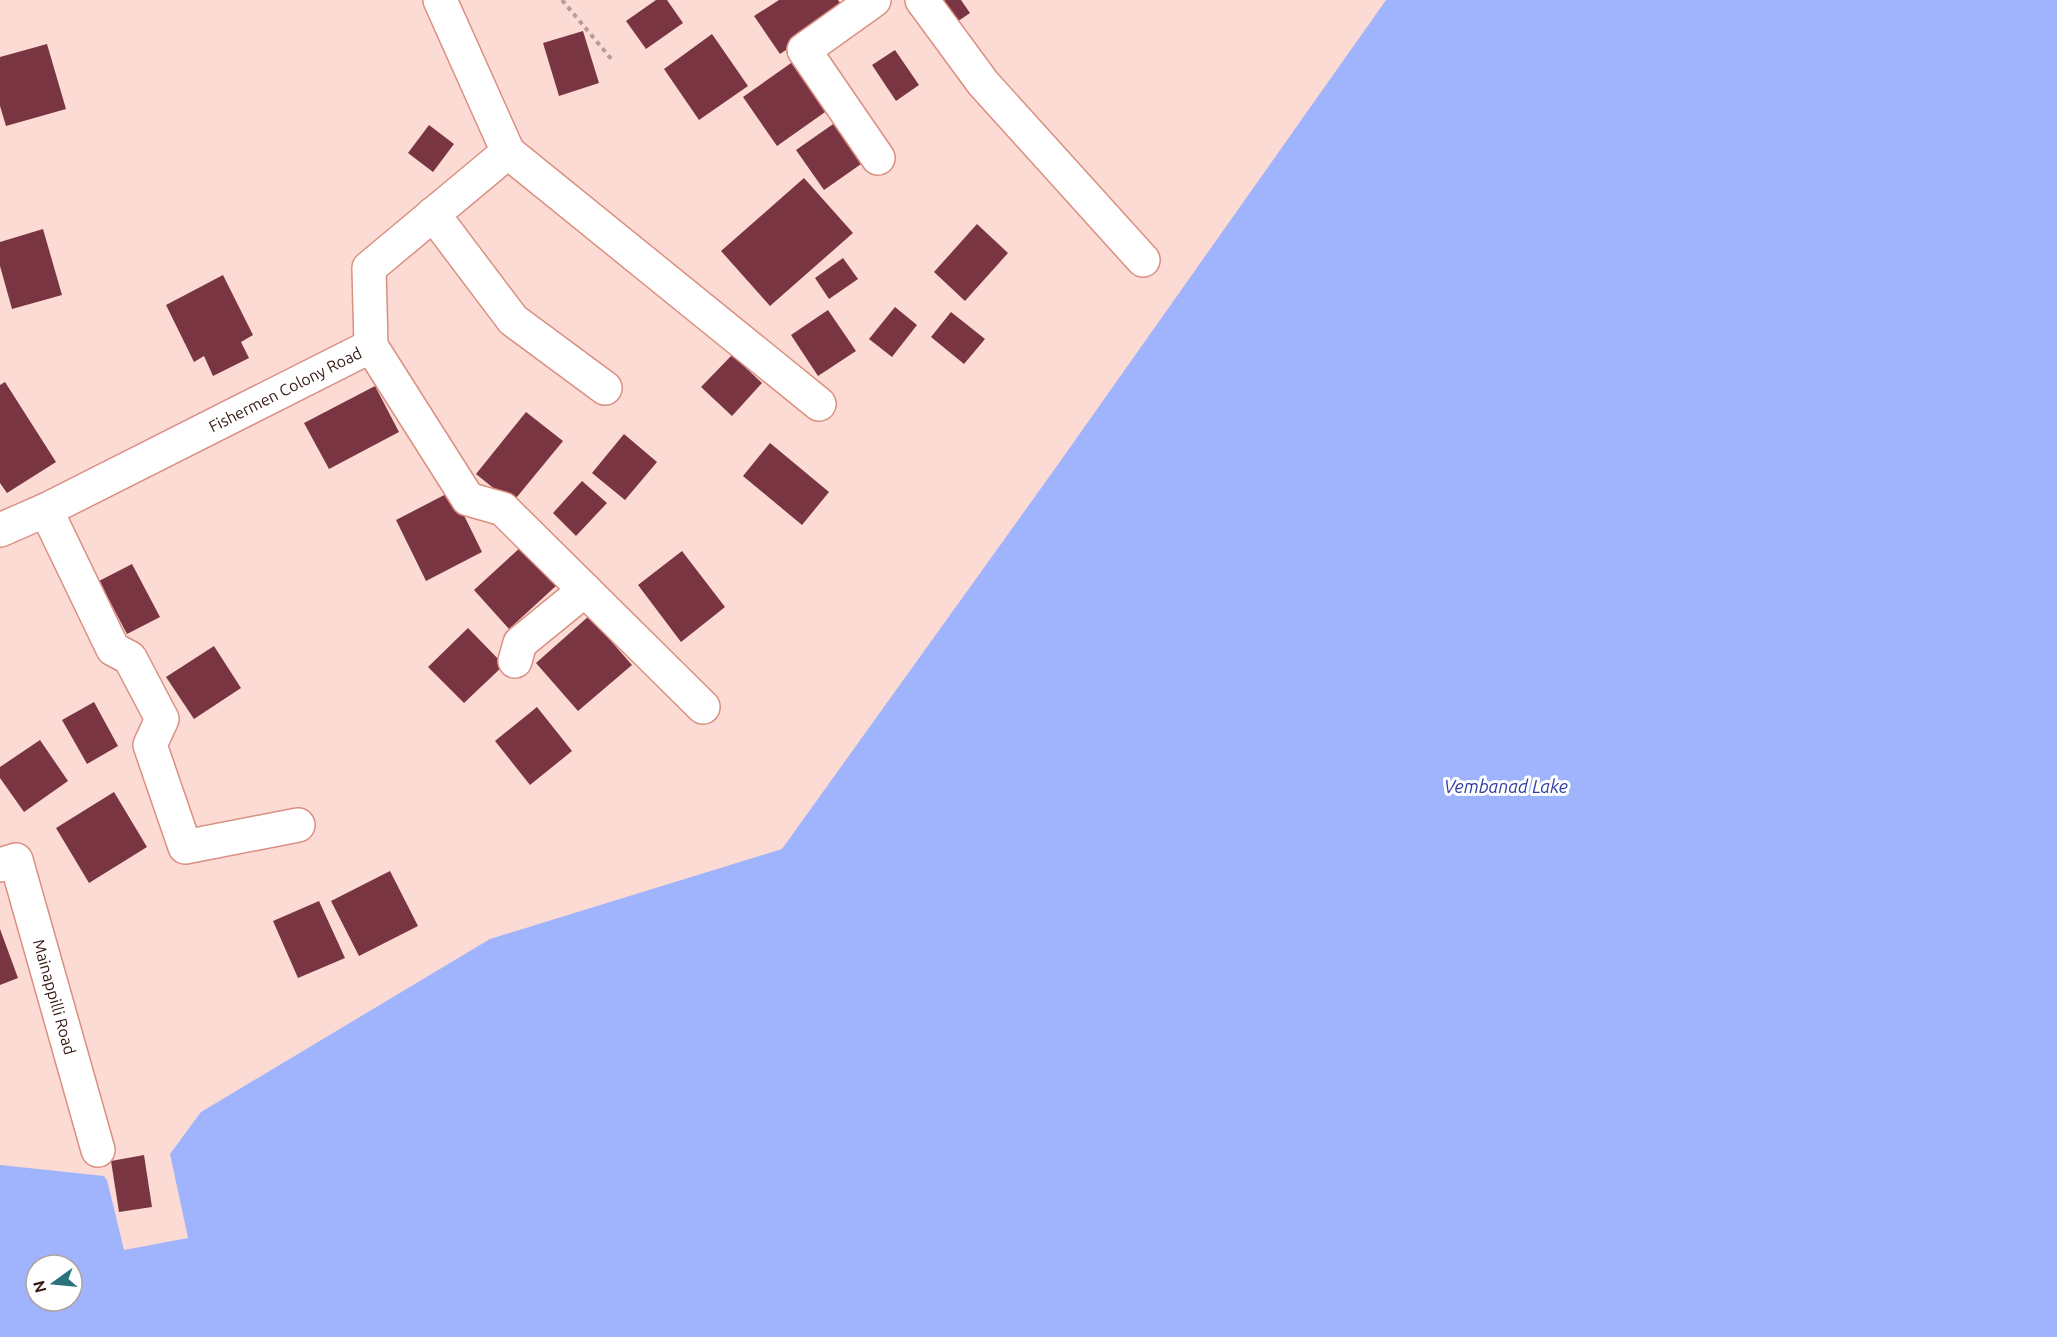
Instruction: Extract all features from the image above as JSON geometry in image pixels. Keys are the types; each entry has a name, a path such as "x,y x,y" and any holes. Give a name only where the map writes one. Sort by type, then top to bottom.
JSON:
{"street":[{"path":"440,0 508,152 819,405"},
{"path":"874,0 804,50 878,158"},
{"path":"922,0 983,83 1143,260"},
{"name":"Fishermen Colony Road","path":"0,530 45,510 371,346 369,268 508,152"},
{"path":"433,214 513,320 605,388"},
{"path":"371,346 468,499 503,509 703,707"},
{"path":"45,510 113,650 130,658 162,719 150,745 185,847 298,825"},
{"path":"515,661 520,643 585,590"},
{"name":"Mainappilli Road","path":"0,865 16,860 98,1150"}],"path":[{"path":"562,0 613,61"}],"water":[{"name":"Vembanad Lake","path":"1386,0 2057,0 2057,1337 0,1337 0,1165 104,1176 107,1180 124,1250 188,1238 170,1154 201,1112 490,939 782,849 1059,463"}],"building":[{"path":"656,0 667,0 683,23 646,49 626,21"},
{"path":"779,0 838,0 845,10 780,54 754,16"},
{"path":"930,0 961,0 970,13 948,28"},
{"path":"583,31 599,83 559,96 543,43"},
{"path":"712,34 748,86 699,120 664,69"},
{"path":"47,44 66,109 6,126 0,106 0,57"},
{"path":"895,50 919,85 896,101 872,65"},
{"path":"794,61 828,110 777,146 743,97"},
{"path":"836,122 864,162 824,190 796,150"},
{"path":"429,125 454,144 433,172 408,153"},
{"path":"804,178 853,233 770,306 721,251"},
{"path":"977,224 1008,253 965,301 934,272"},
{"path":"43,229 62,295 12,309 0,266 0,242"},
{"path":"843,258 858,279 829,299 815,278"},
{"path":"223,275 253,335 241,342 249,358 213,376 204,356 194,362 166,305"},
{"path":"895,307 917,325 892,357 869,339"},
{"path":"828,310 856,351 818,376 791,335"},
{"path":"951,312 985,339 964,364 931,337"},
{"path":"732,355 762,383 732,416 701,387"},
{"path":"5,382 56,462 7,493 0,483 0,385"},
{"path":"375,386 399,432 329,469 304,423"},
{"path":"526,412 563,441 512,503 476,474"},
{"path":"624,434 657,462 625,500 592,473"},
{"path":"770,443 829,492 802,525 743,476"},
{"path":"582,481 607,503 576,536 553,513"},
{"path":"452,491 482,552 426,581 396,520"},
{"path":"522,546 557,585 509,629 474,590"},
{"path":"682,551 725,607 681,642 638,585"},
{"path":"132,564 160,617 127,634 99,581"},
{"path":"589,616 632,665 578,711 536,663"},
{"path":"468,628 504,665 464,703 428,667"},
{"path":"214,646 241,688 194,719 166,677"},
{"path":"94,702 118,746 87,764 62,720"},
{"path":"537,707 572,751 530,785 495,741"},
{"path":"40,740 68,781 24,812 0,778 0,767"},
{"path":"114,792 147,847 89,883 56,828"},
{"path":"390,871 418,926 359,956 331,901"},
{"path":"319,901 345,958 298,978 273,921"},
{"path":"0,929 18,978 0,985"},
{"path":"144,1155 152,1207 119,1212 111,1161"}]}
